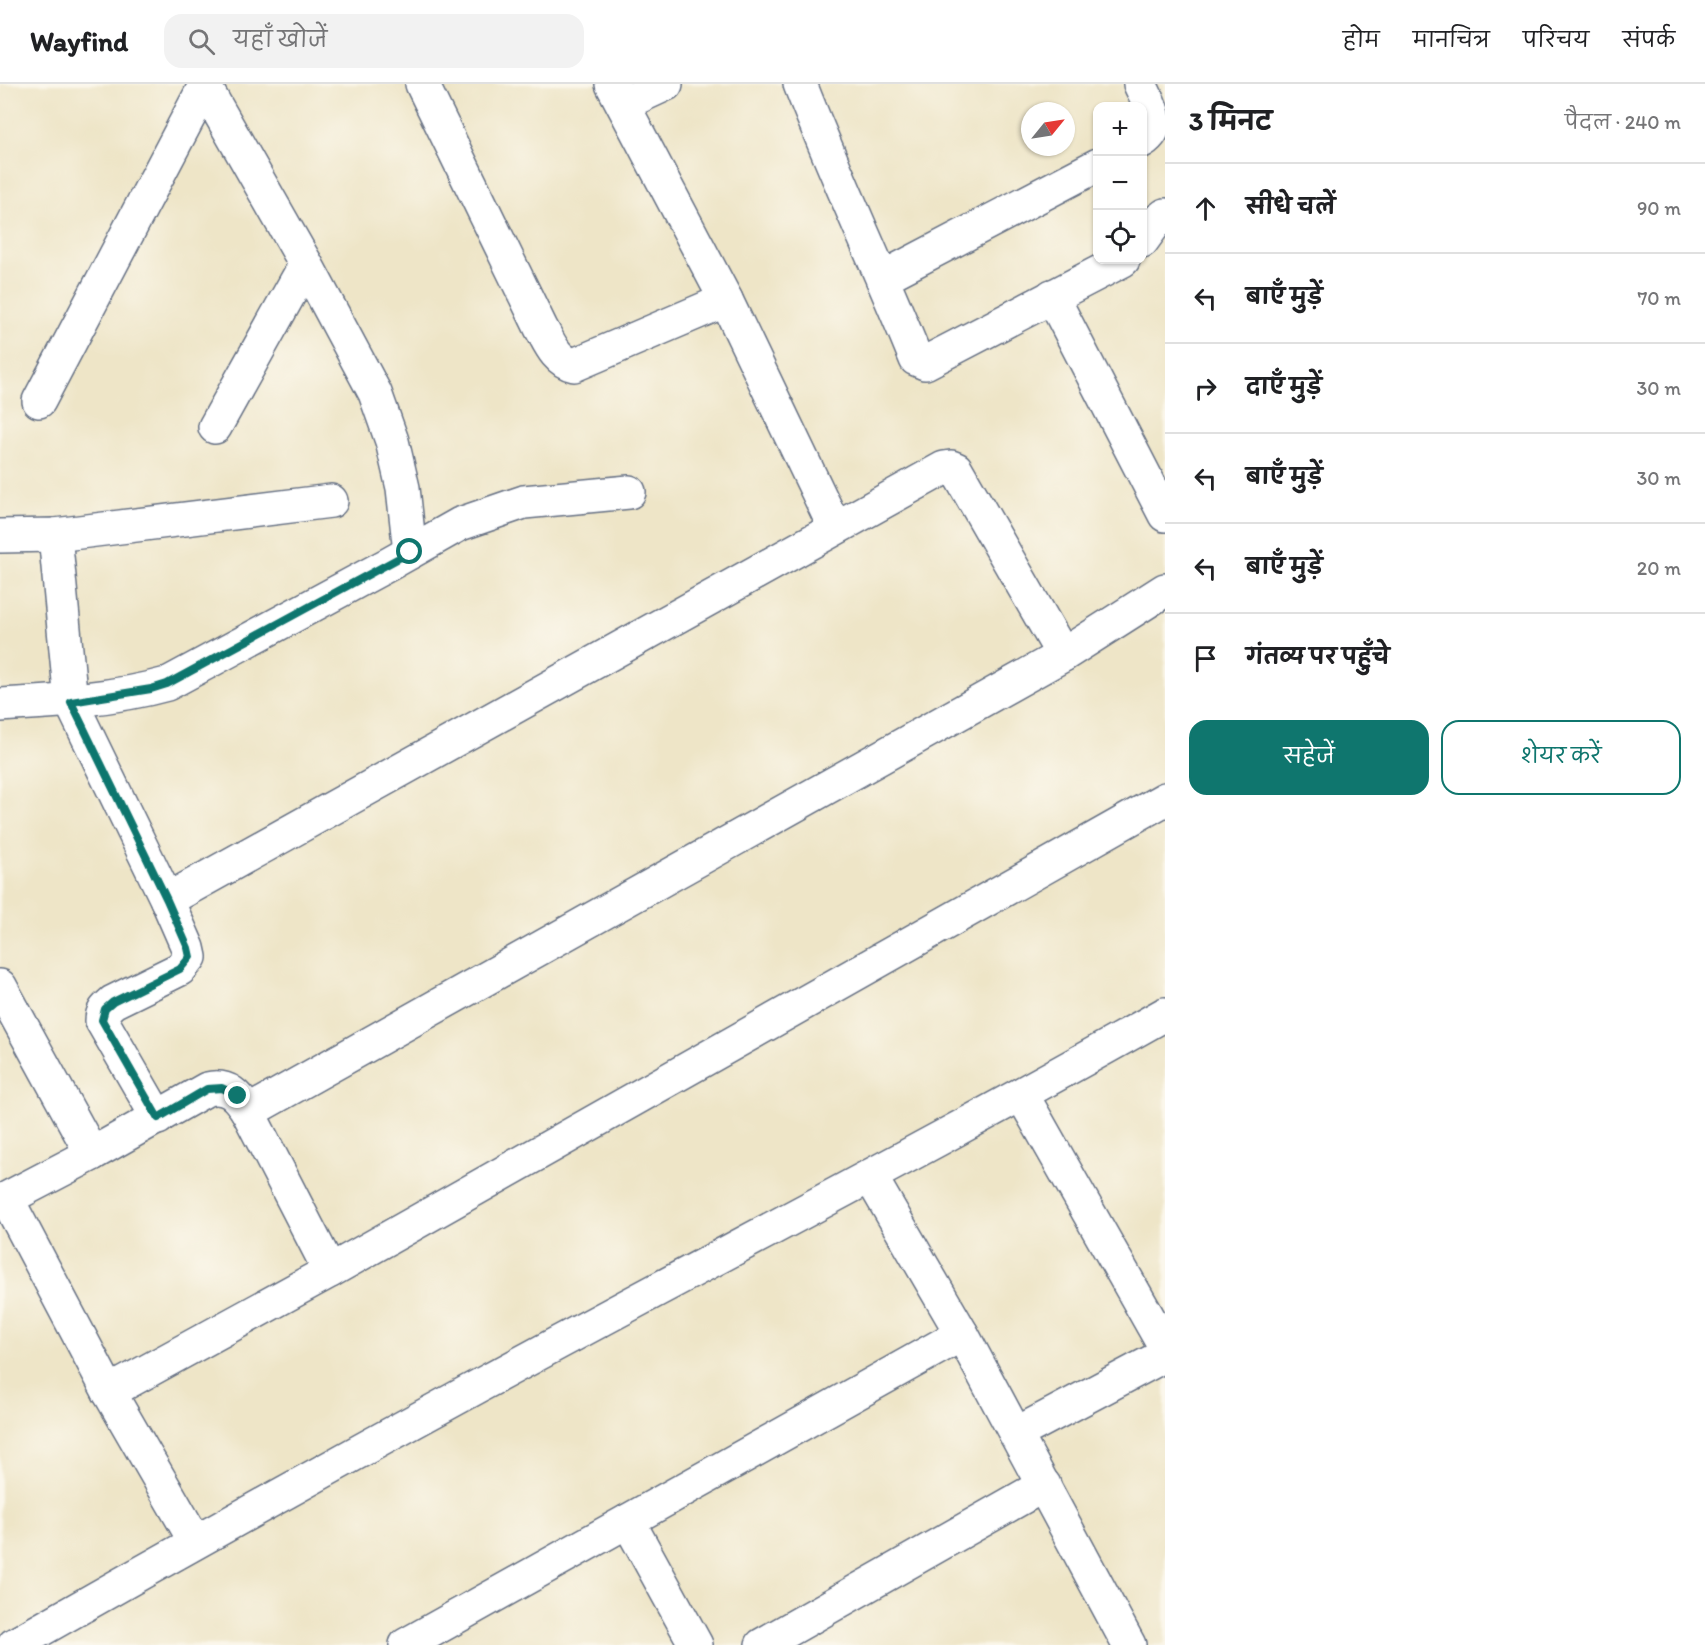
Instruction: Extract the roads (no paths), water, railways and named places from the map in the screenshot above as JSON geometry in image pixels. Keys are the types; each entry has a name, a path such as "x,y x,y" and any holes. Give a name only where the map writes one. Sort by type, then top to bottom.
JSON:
{"street":[{"path":"422,84 541,328 559,357 566,363 574,365 726,300"},
{"path":"666,84 618,94 726,300 835,528"},
{"path":"800,84 815,123 884,277 916,359 921,363 925,363 1115,264"},
{"path":"1140,84 1156,121 1154,131 1147,137"},
{"path":"206,85 375,393 392,441 404,488 410,552"},
{"path":"39,401 206,85"},
{"path":"884,277 1093,168"},
{"path":"1147,235 1155,223 1165,215"},
{"path":"215,427 306,264"},
{"path":"1052,296 1165,514"},
{"path":"167,900 944,468 956,469 1063,655"},
{"path":"0,705 71,702 151,689 167,684 460,524 524,502 629,492"},
{"path":"0,536 55,534 330,501"},
{"path":"55,534 71,702 167,900 190,957 180,969 113,1002 102,1015 102,1020 118,1051 158,1118"},
{"path":"248,1112 1063,655 1165,590"},
{"path":"109,1392 330,1271 1165,799"},
{"path":"0,986 92,1154"},
{"path":"14,1645 485,1382 1022,1095 1165,1014"},
{"path":"195,1542 3,1200 92,1154 207,1089 216,1087 230,1090 238,1096 248,1112 330,1271"},
{"path":"1022,1095 1165,1347"},
{"path":"870,1176 962,1334 1044,1485 1123,1643"},
{"path":"406,1645 962,1334"},
{"path":"1016,1434 1165,1355"},
{"path":"762,1645 1044,1485"},
{"path":"628,1521 696,1645"}]}
